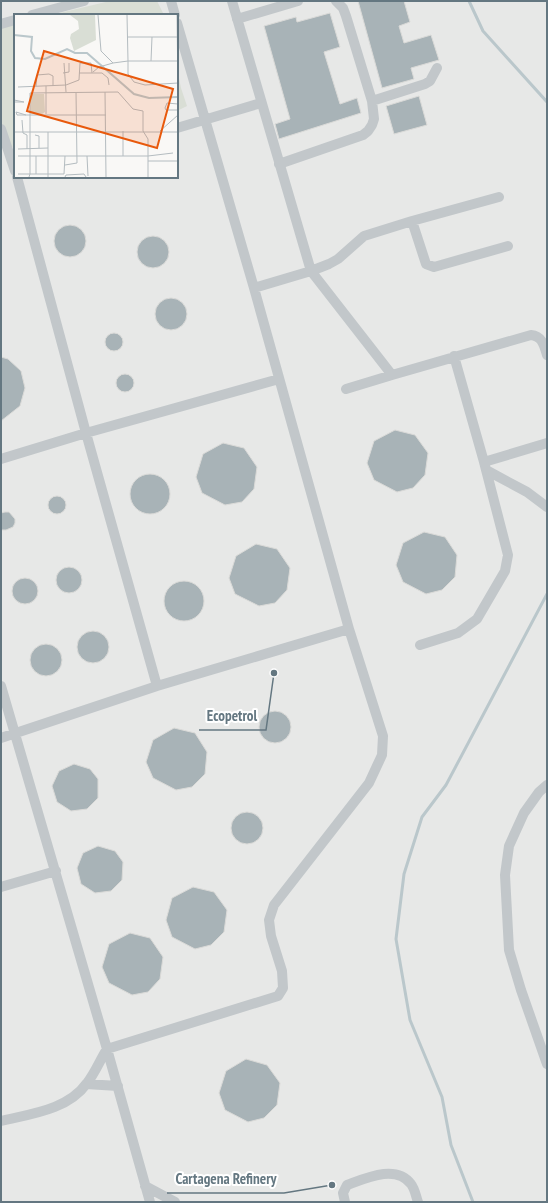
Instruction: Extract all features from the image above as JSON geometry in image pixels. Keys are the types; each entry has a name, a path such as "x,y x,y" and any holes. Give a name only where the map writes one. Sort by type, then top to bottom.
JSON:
{"lane":[{"path":"36,14 84,1"},
{"path":"171,1 175,14"},
{"path":"232,1 310,271 392,375"},
{"path":"237,18 298,1"},
{"path":"279,164 363,135 372,125 374,119 372,101 346,16 343,8 336,1"},
{"path":"1,24 14,20"},
{"path":"1,1122 54,1108 70,1099 86,1084 107,1049 278,996 283,988 282,970 270,936 269,920 274,905 369,783 382,755 383,736 349,629 254,288 178,26"},
{"path":"372,101 425,84 430,81 437,68"},
{"path":"178,128 261,103"},
{"path":"1,129 14,168"},
{"path":"16,178 157,686"},
{"path":"254,288 329,264 338,259 364,236 499,197"},
{"path":"412,221 426,264 434,267 508,246"},
{"path":"346,389 454,356 531,335 539,337 542,340 547,355"},
{"path":"420,645 458,633 477,619 505,571 508,555 454,356"},
{"path":"1,459 279,378"},
{"path":"485,466 547,443"},
{"path":"485,466 527,492 547,507"},
{"path":"1,738 157,686 349,629"},
{"path":"1,686 118,1086 150,1202"},
{"path":"547,785 539,792 524,813 509,846 505,875 510,950 521,990 547,1064"},
{"path":"1,887 56,872"},
{"path":"86,1084 118,1086"},
{"path":"345,1202 343,1193 347,1185 387,1173 404,1177 412,1185 418,1202"},
{"path":"145,1186 175,1202"}],"shaded area":[{"path":"1,1 547,1 547,1202 1,1202"},
{"path":"110,1 157,1 164,14 55,14"},
{"path":"14,24 14,148 5,142 1,122 1,27"},
{"path":"178,74 181,88 187,106 178,110"}],"building":[{"path":"358,1 404,1 410,22 399,26 404,43 431,35 439,60 411,68 414,79 382,88"},
{"path":"330,13 340,47 324,52 340,104 357,98 361,113 279,139 275,124 290,119 264,26 296,17 297,22"},
{"path":"419,96 427,125 394,134 386,106"},
{"path":"67,225 73,225 83,232 86,241 85,247 79,254 73,257 67,257 57,250 54,244 54,238 61,228"},
{"path":"150,236 156,236 166,243 169,252 168,258 162,265 156,268 150,268 140,261 137,255 137,249 144,239"},
{"path":"168,298 174,298 184,305 187,314 186,320 180,327 174,330 168,330 158,323 155,317 155,311 162,301"},
{"path":"114,333 118,334 122,338 122,346 118,350 114,351 110,350 106,346 105,342 106,338 110,334"},
{"path":"1,357 8,359 21,371 25,388 20,406 1,421"},
{"path":"125,374 129,375 133,379 133,387 129,391 125,392 121,391 117,387 116,383 117,379 121,375"},
{"path":"395,430 415,435 428,453 425,475 413,488 397,492 374,480 367,463 374,441"},
{"path":"223,443 244,448 257,467 254,489 242,502 225,505 202,493 196,477 203,454"},
{"path":"154,474 161,477 167,483 170,494 169,502 161,511 154,514 146,514 139,511 131,502 130,490 133,483 142,475"},
{"path":"57,496 61,497 65,501 65,509 61,513 57,514 53,513 49,509 48,505 49,501 53,497"},
{"path":"9,512 15,519 15,523 13,527 6,530 1,530 1,513"},
{"path":"424,532 445,537 457,555 455,577 442,590 426,594 403,582 396,565 403,543"},
{"path":"256,544 277,549 290,568 287,590 275,603 259,606 235,594 229,578 236,556"},
{"path":"69,567 78,571 82,580 78,589 69,593 60,589 56,580 60,571"},
{"path":"25,578 34,582 38,591 34,600 25,604 16,600 12,591 16,582"},
{"path":"188,581 195,584 201,590 204,601 203,609 195,618 188,621 180,621 173,618 165,609 164,597 167,590 176,582"},
{"path":"90,631 96,631 106,638 109,647 108,653 102,660 96,663 90,663 80,656 77,650 77,644 84,634"},
{"path":"43,644 49,644 59,651 62,660 61,666 55,673 49,676 43,676 33,669 30,663 30,657 37,647"},
{"path":"272,711 278,711 288,718 291,727 290,733 284,740 278,743 272,743 262,736 259,730 259,724 266,714"},
{"path":"174,728 195,733 207,752 205,774 192,787 176,790 153,778 146,762 153,740"},
{"path":"74,764 90,769 98,779 98,798 87,809 71,811 57,802 52,786 59,771"},
{"path":"244,812 250,812 260,819 263,828 262,834 256,841 250,844 244,844 234,837 231,831 231,825 238,815"},
{"path":"98,846 115,851 123,862 122,880 111,891 95,893 81,884 77,868 83,853"},
{"path":"193,887 214,892 227,910 224,932 211,945 195,949 172,937 166,920 172,898"},
{"path":"130,933 150,938 163,957 160,979 148,992 132,995 109,983 102,967 109,944"},
{"path":"246,1059 267,1065 280,1083 277,1105 264,1118 248,1122 225,1110 219,1093 226,1071"}],"waterway":[{"path":"469,1 483,31 547,102"},
{"path":"473,1202 451,1145 442,1097 410,1020 396,939 404,874 422,817 446,785 547,594"}],"place":[{"name":"Ecopetrol","path":"274,673"},
{"name":"Cartagena Refinery","path":"332,1185"}]}
